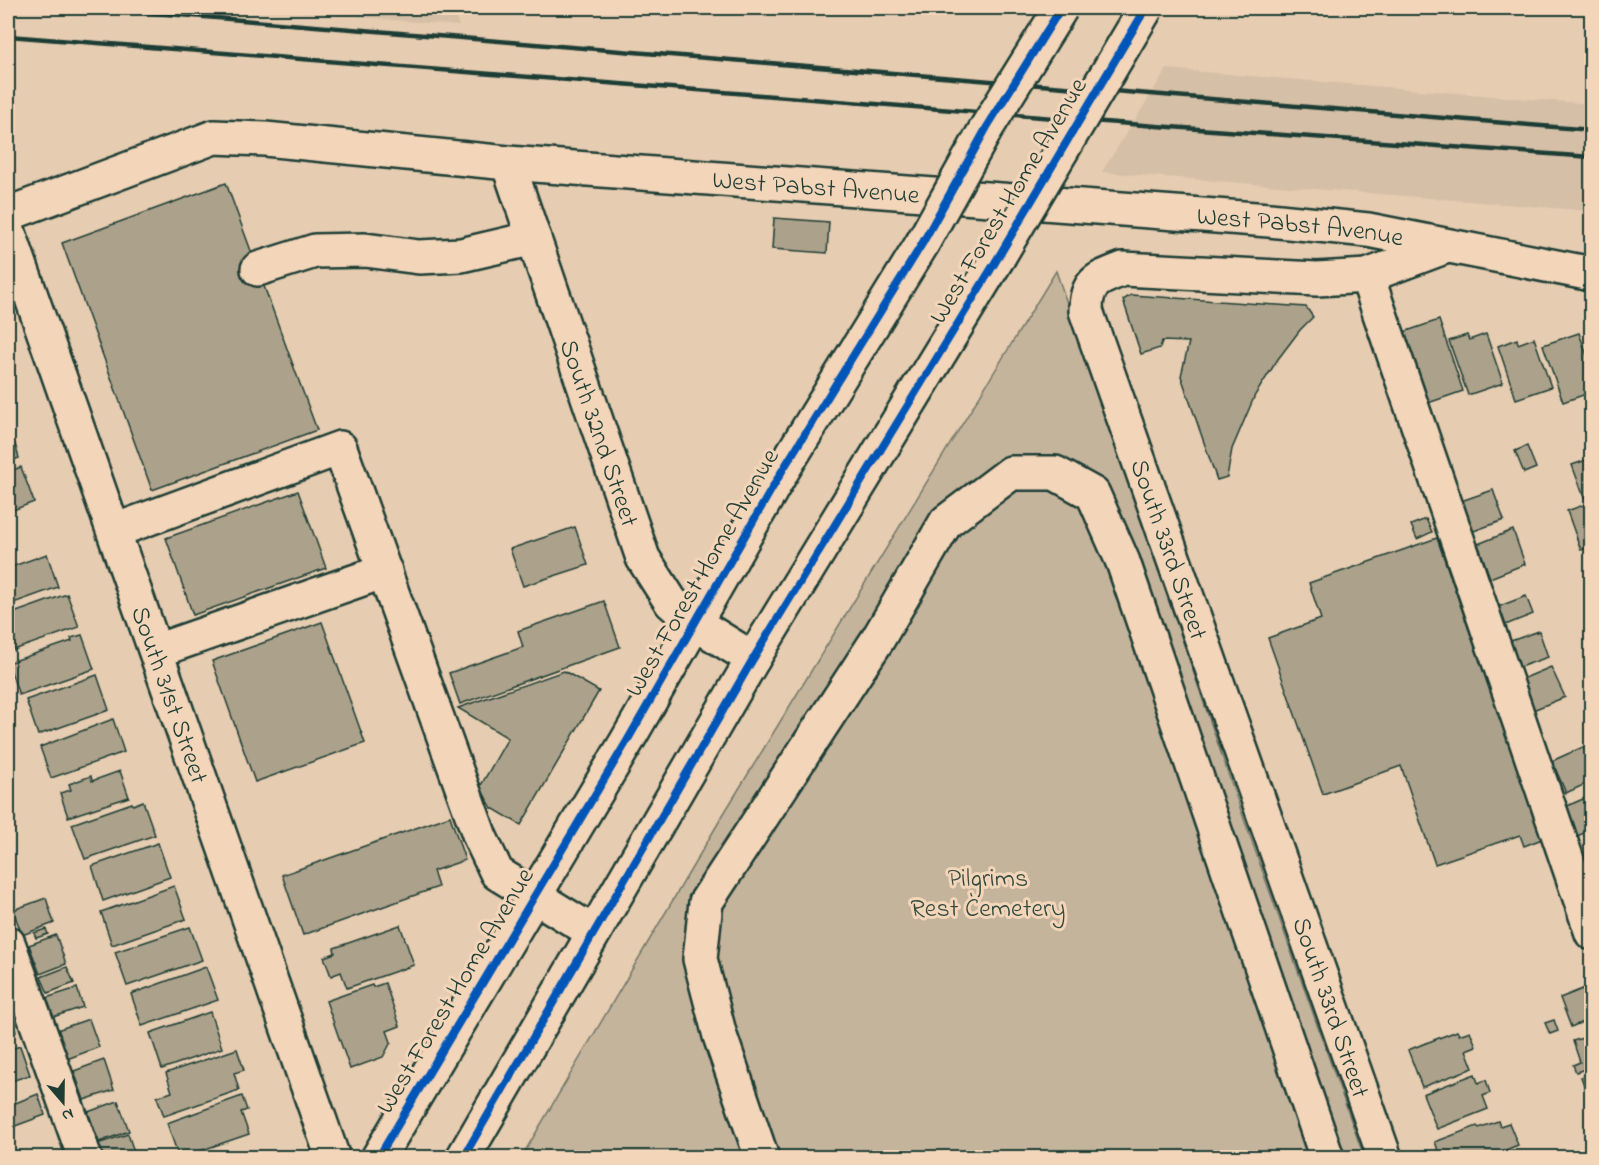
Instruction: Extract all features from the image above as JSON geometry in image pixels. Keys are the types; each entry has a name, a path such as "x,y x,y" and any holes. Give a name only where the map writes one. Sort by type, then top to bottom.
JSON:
{"street":[{"name":"West Forest Home Avenue","path":"378,1158 695,623 782,471 922,244 987,127 1061,8"},
{"name":"West Forest Home Avenue","path":"463,1158 753,659 999,256 1146,8"},
{"name":"West Pabst Avenue","path":"8,214 214,137 508,163 1269,220 1368,230 1592,274"},
{"name":"South 32nd Street","path":"508,163 643,558 671,602 695,623 753,659"},
{"name":"South 31st Street","path":"8,230 333,1158"},
{"path":"258,269 315,251 365,249 419,257 461,255 534,238"},
{"name":"South 33rd Street","path":"1385,1158 1086,312 1086,295 1098,279 1123,268 1317,279 1366,276 1448,246"},
{"path":"1366,276 1592,933"},
{"path":"114,531 340,448 480,837 497,873 593,932"},
{"path":"762,1158 720,1036 700,959 706,902 878,639 946,522 1011,473 1055,473 1094,494 1122,562 1328,1158"},
{"path":"156,651 385,571"},
{"path":"8,943 85,1158"}],"shaded area":[{"path":"266,8 452,8 459,26"},
{"path":"1167,69 1591,104 1591,211 1102,172"}],"green space":[{"name":"Pilgrims Rest Cemetery","path":"1056,271 1233,788 1364,1157 521,1158 723,815"}],"building":[{"path":"226,183 317,430 152,490 62,243"},
{"path":"774,218 829,222 827,253 772,249"},
{"path":"1131,295 1306,307 1313,317 1278,359 1255,395 1232,449 1227,477 1217,480 1181,376 1189,342 1162,341 1160,348 1141,354 1123,300"},
{"path":"1439,320 1463,391 1425,404 1401,333"},
{"path":"1579,333 1592,369 1592,392 1563,402 1543,345"},
{"path":"1486,334 1503,383 1468,395 1449,341 1467,335 1469,340"},
{"path":"1534,338 1551,387 1516,399 1498,346 1517,339 1518,344"},
{"path":"15,444 19,458 8,462 8,447"},
{"path":"1527,446 1536,468 1524,473 1515,451"},
{"path":"1592,458 1592,498 1585,500 1572,465"},
{"path":"21,467 34,502 8,512 8,472"},
{"path":"1493,490 1504,520 1471,532 1461,501"},
{"path":"298,491 326,568 193,615 166,538"},
{"path":"1592,502 1592,546 1581,550 1567,511"},
{"path":"1426,519 1432,532 1417,539 1411,525"},
{"path":"575,527 588,565 523,586 510,549"},
{"path":"1513,530 1525,564 1490,578 1478,544"},
{"path":"1437,538 1542,839 1524,846 1520,835 1435,864 1401,766 1323,794 1268,638 1321,619 1309,583"},
{"path":"47,554 58,587 8,605 8,568"},
{"path":"67,594 79,627 8,652 8,615"},
{"path":"1526,596 1533,614 1503,626 1495,608"},
{"path":"604,601 620,647 460,704 449,673 523,647 518,631"},
{"path":"322,622 365,743 255,782 212,661"},
{"path":"1539,631 1548,657 1517,668 1508,642"},
{"path":"82,635 94,669 19,695 8,663 72,641 71,638"},
{"path":"1551,667 1565,697 1533,710 1520,680"},
{"path":"564,671 599,691 521,825 492,808 480,787 508,738 458,708"},
{"path":"97,675 109,710 38,735 26,700"},
{"path":"113,719 124,752 51,778 40,747"},
{"path":"1583,747 1592,767 1592,781 1566,793 1552,761"},
{"path":"120,771 129,797 68,817 60,793 71,790 69,784 91,776 92,781"},
{"path":"1592,795 1592,830 1577,836 1565,807"},
{"path":"8,801 15,819 8,821"},
{"path":"143,801 155,835 85,859 72,824"},
{"path":"450,816 465,860 433,871 438,887 303,935 282,875"},
{"path":"158,843 170,877 103,901 92,866"},
{"path":"174,886 186,919 112,945 101,912"},
{"path":"46,898 54,923 22,935 13,910"},
{"path":"400,925 414,965 347,988 341,972 331,976 324,957 335,953 334,948"},
{"path":"190,927 202,960 127,986 115,952"},
{"path":"46,929 48,934 36,938 34,933"},
{"path":"56,935 66,964 40,974 29,945"},
{"path":"67,967 74,983 48,993 41,977"},
{"path":"206,967 218,1000 142,1026 131,994"},
{"path":"385,983 400,1026 387,1031 391,1042 383,1057 350,1069 326,1001 372,985 373,987"},
{"path":"1590,986 1592,1018 1571,1027 1560,998"},
{"path":"77,988 83,1007 53,1017 46,998"},
{"path":"8,1009 16,1032 8,1035"},
{"path":"210,1012 222,1048 162,1069 150,1033"},
{"path":"89,1019 99,1047 67,1059 57,1030"},
{"path":"1554,1020 1558,1031 1550,1034 1545,1023"},
{"path":"1457,1031 1459,1035 1470,1031 1476,1046 1466,1050 1473,1068 1422,1087 1408,1050"},
{"path":"1592,1035 1592,1067 1576,1072 1573,1065 1580,1062 1573,1041"},
{"path":"20,1046 30,1075 8,1082 8,1050"},
{"path":"237,1049 244,1070 234,1073 239,1090 164,1116 157,1097 172,1092 166,1073"},
{"path":"104,1060 114,1090 84,1100 74,1071"},
{"path":"1475,1074 1478,1083 1486,1080 1490,1093 1483,1096 1488,1109 1437,1129 1423,1094"},
{"path":"1592,1074 1592,1107 1581,1077"},
{"path":"38,1094 45,1115 15,1126 8,1106"},
{"path":"242,1096 247,1110 241,1112 249,1134 179,1158 167,1123"},
{"path":"118,1101 129,1131 99,1142 88,1112"},
{"path":"1498,1121 1500,1126 1509,1123 1518,1145 1486,1158 1441,1158 1435,1142 1477,1126 1479,1128"},
{"path":"128,1134 136,1158 102,1158 97,1144"}],"railway":[{"path":"93,8 1592,130"},
{"path":"8,36 1156,126 1592,157"}],"cycle path":[{"path":"378,1158 627,741 782,471 922,244 987,127 1061,8"},
{"path":"463,1158 753,659 999,256 1146,8"}]}
